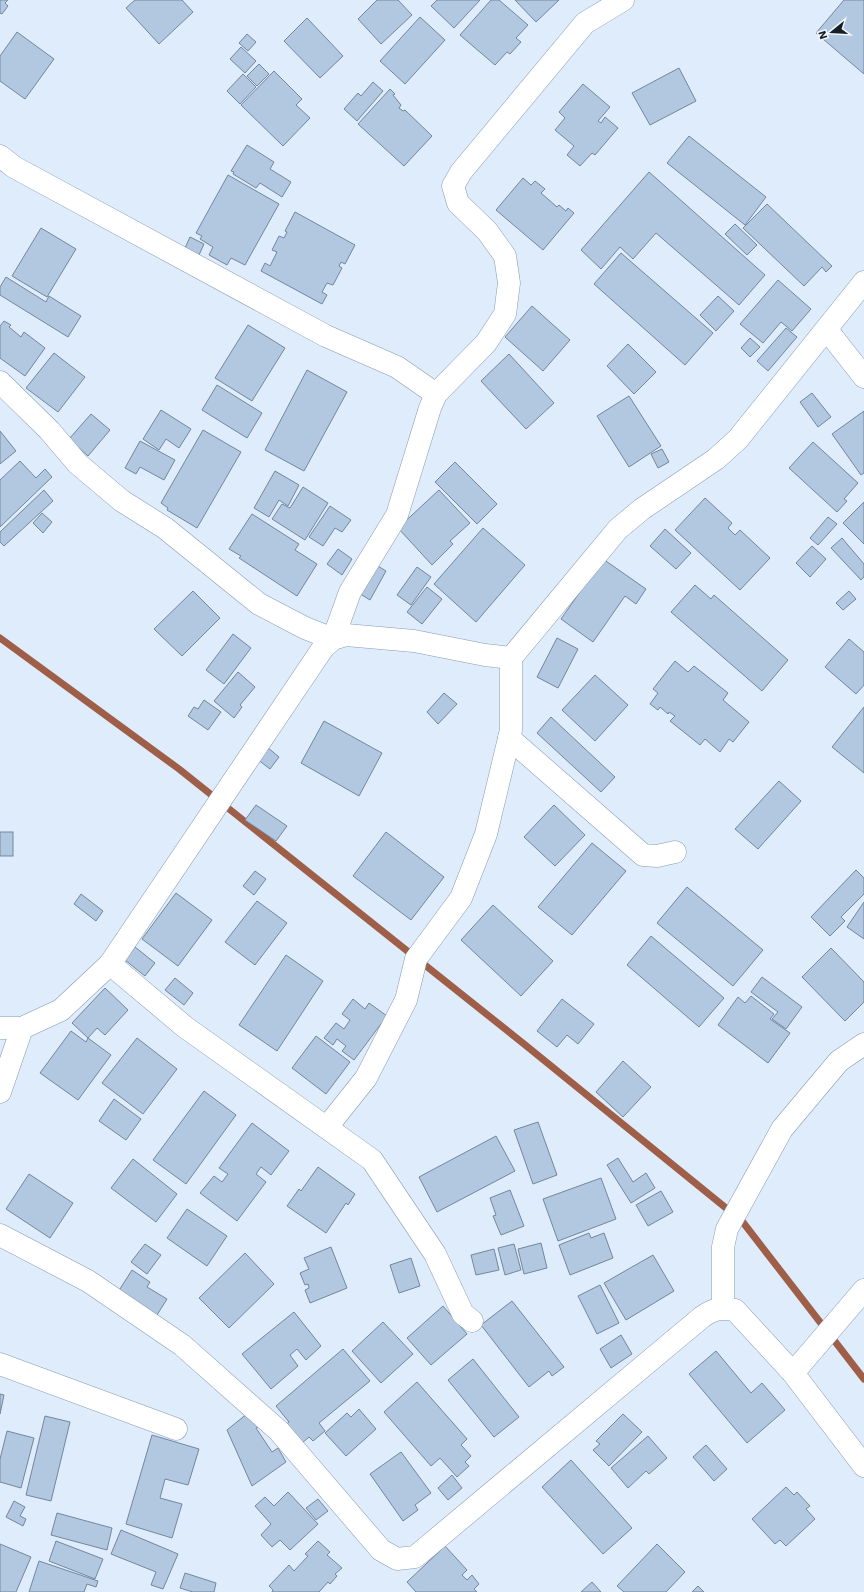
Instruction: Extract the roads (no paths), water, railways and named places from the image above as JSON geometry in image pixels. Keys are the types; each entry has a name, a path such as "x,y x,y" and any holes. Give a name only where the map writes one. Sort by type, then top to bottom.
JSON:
{"street":[{"path":"333,639 350,592 397,515 430,408 436,394 486,343 505,314 509,283 505,256 487,231 458,203 453,186 461,172 585,23 623,0"},
{"path":"0,156 14,167 326,336 397,367 436,394"},
{"path":"327,1127 366,1078 406,1000 416,959 461,898 486,834 511,730 511,658 618,529 642,509 716,459 738,439 864,282"},
{"path":"827,330 864,377"},
{"path":"0,382 49,430 78,464 122,502 165,528 259,604 305,628 333,639"},
{"path":"0,1028 22,1028 61,1010 110,964 323,648 333,639 346,635 414,641 484,655 511,658"},
{"path":"509,738 643,855 656,856 675,852"},
{"path":"110,964 185,1027 372,1160 435,1254 463,1314 472,1321"},
{"path":"0,1092 22,1028"},
{"path":"723,1308 723,1247 727,1229 782,1129 839,1061 864,1044"},
{"path":"0,1235 88,1281 182,1345 278,1431 381,1550 397,1559 415,1557 713,1309 723,1308 735,1310 793,1373 864,1466"},
{"path":"793,1373 864,1290"},
{"path":"0,1364 176,1429"}],"waterway":[{"path":"0,638 179,769 524,1044 742,1221 864,1379"}]}
